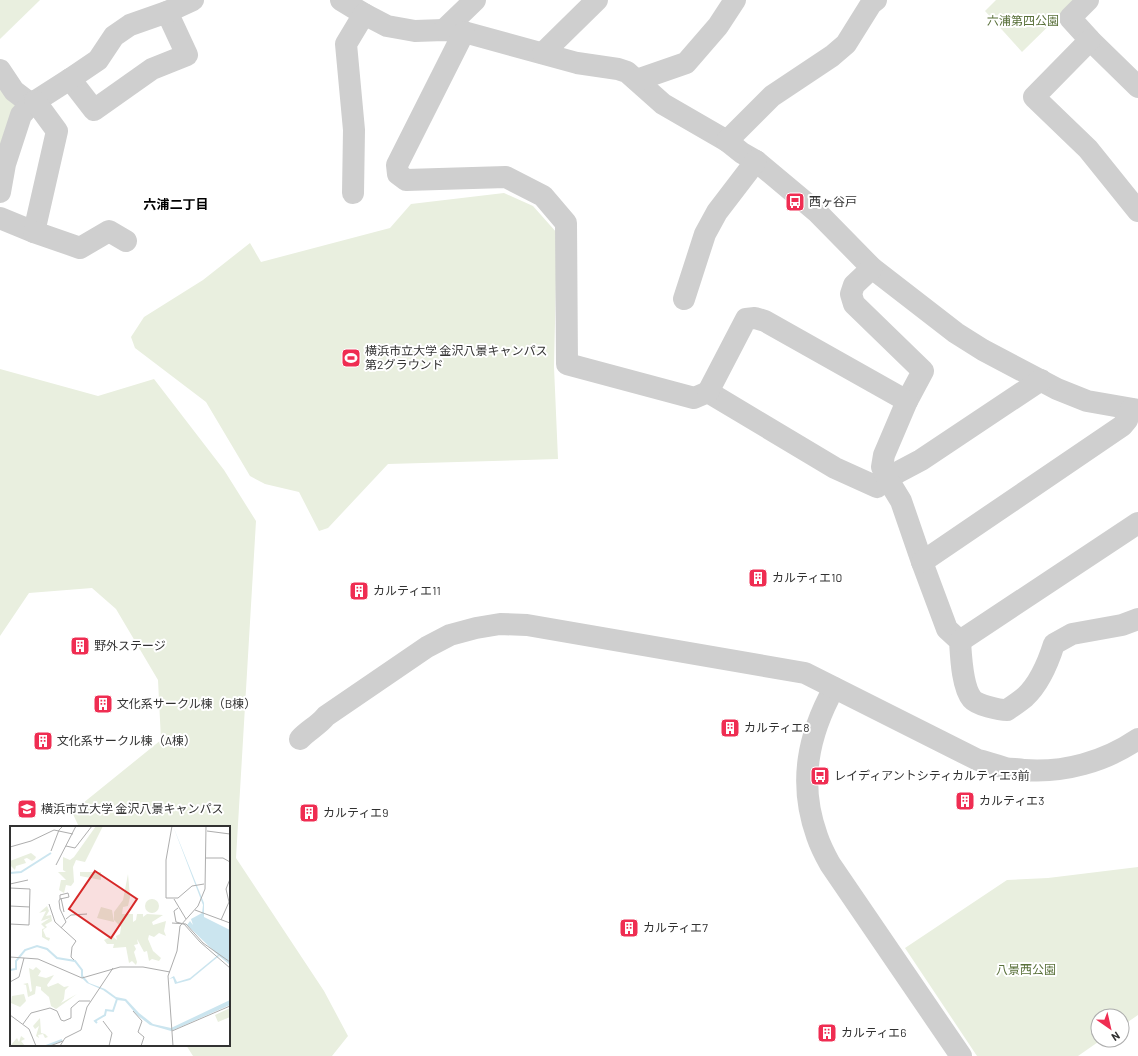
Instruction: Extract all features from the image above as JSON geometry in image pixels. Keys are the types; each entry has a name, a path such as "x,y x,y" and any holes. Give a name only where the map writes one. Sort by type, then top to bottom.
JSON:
{"street":[{"path":"0,192 5,164 21,115 33,103 70,80 98,60 114,36 130,25 167,12 193,0"},
{"path":"475,0 454,31 397,165 398,174 406,180 506,177 543,196 566,223 567,364 694,398 708,392 746,318 755,318 764,321 907,401"},
{"path":"543,53 598,0"},
{"path":"637,80 686,63 718,26 735,0"},
{"path":"727,141 772,96 832,56 846,44 876,0"},
{"path":"1088,0 1070,18 1138,87"},
{"path":"353,193 354,130 346,44 353,5 387,26 415,31 454,31 577,62 618,69 627,72 663,104 727,141 742,153 756,161 817,212 872,268 956,333 982,350 1057,389 1087,401 1135,409 1122,426 922,562"},
{"path":"70,80 94,110 152,69 187,55 167,12"},
{"path":"1090,40 1034,97 1088,150 1138,211"},
{"path":"0,70 14,91 33,103 57,131 34,232"},
{"path":"684,299 705,234 717,212 756,161"},
{"path":"0,218 80,248 109,231 126,241"},
{"path":"872,268 854,285 851,294 854,304 923,371 907,401 884,455 882,467 901,501 947,629 960,641 966,687 973,700 993,709 1007,710 1026,696 1039,680 1050,657 1054,644 1072,634 1122,625 1138,619"},
{"path":"708,392 835,468 877,487 887,478 921,460 1040,380"},
{"path":"960,641 1138,523"},
{"path":"300,739 304,734 320,724 326,716 427,647 450,635 476,628 500,624 528,625 805,673 978,760 1006,768 1039,771 1072,768 1100,760 1138,739"},
{"path":"834,688 816,726 810,747 807,785 812,822 817,837 830,864 961,1056"}],"green space":[{"path":"0,0 40,0 0,39"},
{"name":"六浦第四公園","path":"996,0 1075,0 1022,52 985,11"},
{"path":"0,81 17,104 0,149"},
{"name":"横浜市立大学 金沢八景キャンパス 第2グラウンド","path":"504,193 533,206 557,233 554,367 558,459 388,464 328,528 319,531 299,492 265,484 250,476 206,402 135,348 131,337 144,317 203,280 250,243 261,262 390,228 411,204"},
{"path":"0,369 98,396 154,379 224,470 256,521 236,858 324,991 348,1036 332,1056 193,1056 187,1046 230,1046 230,826 79,826 72,812 161,740 158,680 116,609 92,588 29,593 0,636"},
{"name":"八景西公園","path":"1138,867 1138,1015 1130,1020 1130,1008 1090,1008 1090,1048 1078,1056 977,1056 905,948 1007,880 1048,878"}],"place":[{"name":"西ヶ谷戸","path":"795,202"},
{"name":"横浜市立大学 金沢八景キャンパス 第2グラウンド","path":"351,358"},
{"name":"カルティエ10","path":"758,578"},
{"name":"カルティエ11","path":"359,591"},
{"name":"野外ステージ","path":"80,646"},
{"name":"文化系サークル棟（B棟）","path":"103,704"},
{"name":"カルティエ8","path":"730,728"},
{"name":"文化系サークル棟（A棟）","path":"43,741"},
{"name":"レイディアントシティカルティエ3前","path":"820,776"},
{"name":"カルティエ3","path":"965,801"},
{"name":"横浜市立大学 金沢八景キャンパス","path":"27,809"},
{"name":"カルティエ9","path":"309,813"},
{"name":"カルティエ7","path":"629,928"},
{"name":"カルティエ6","path":"827,1033"}],"district":[{"name":"六浦二丁目","path":"176,204"}]}
